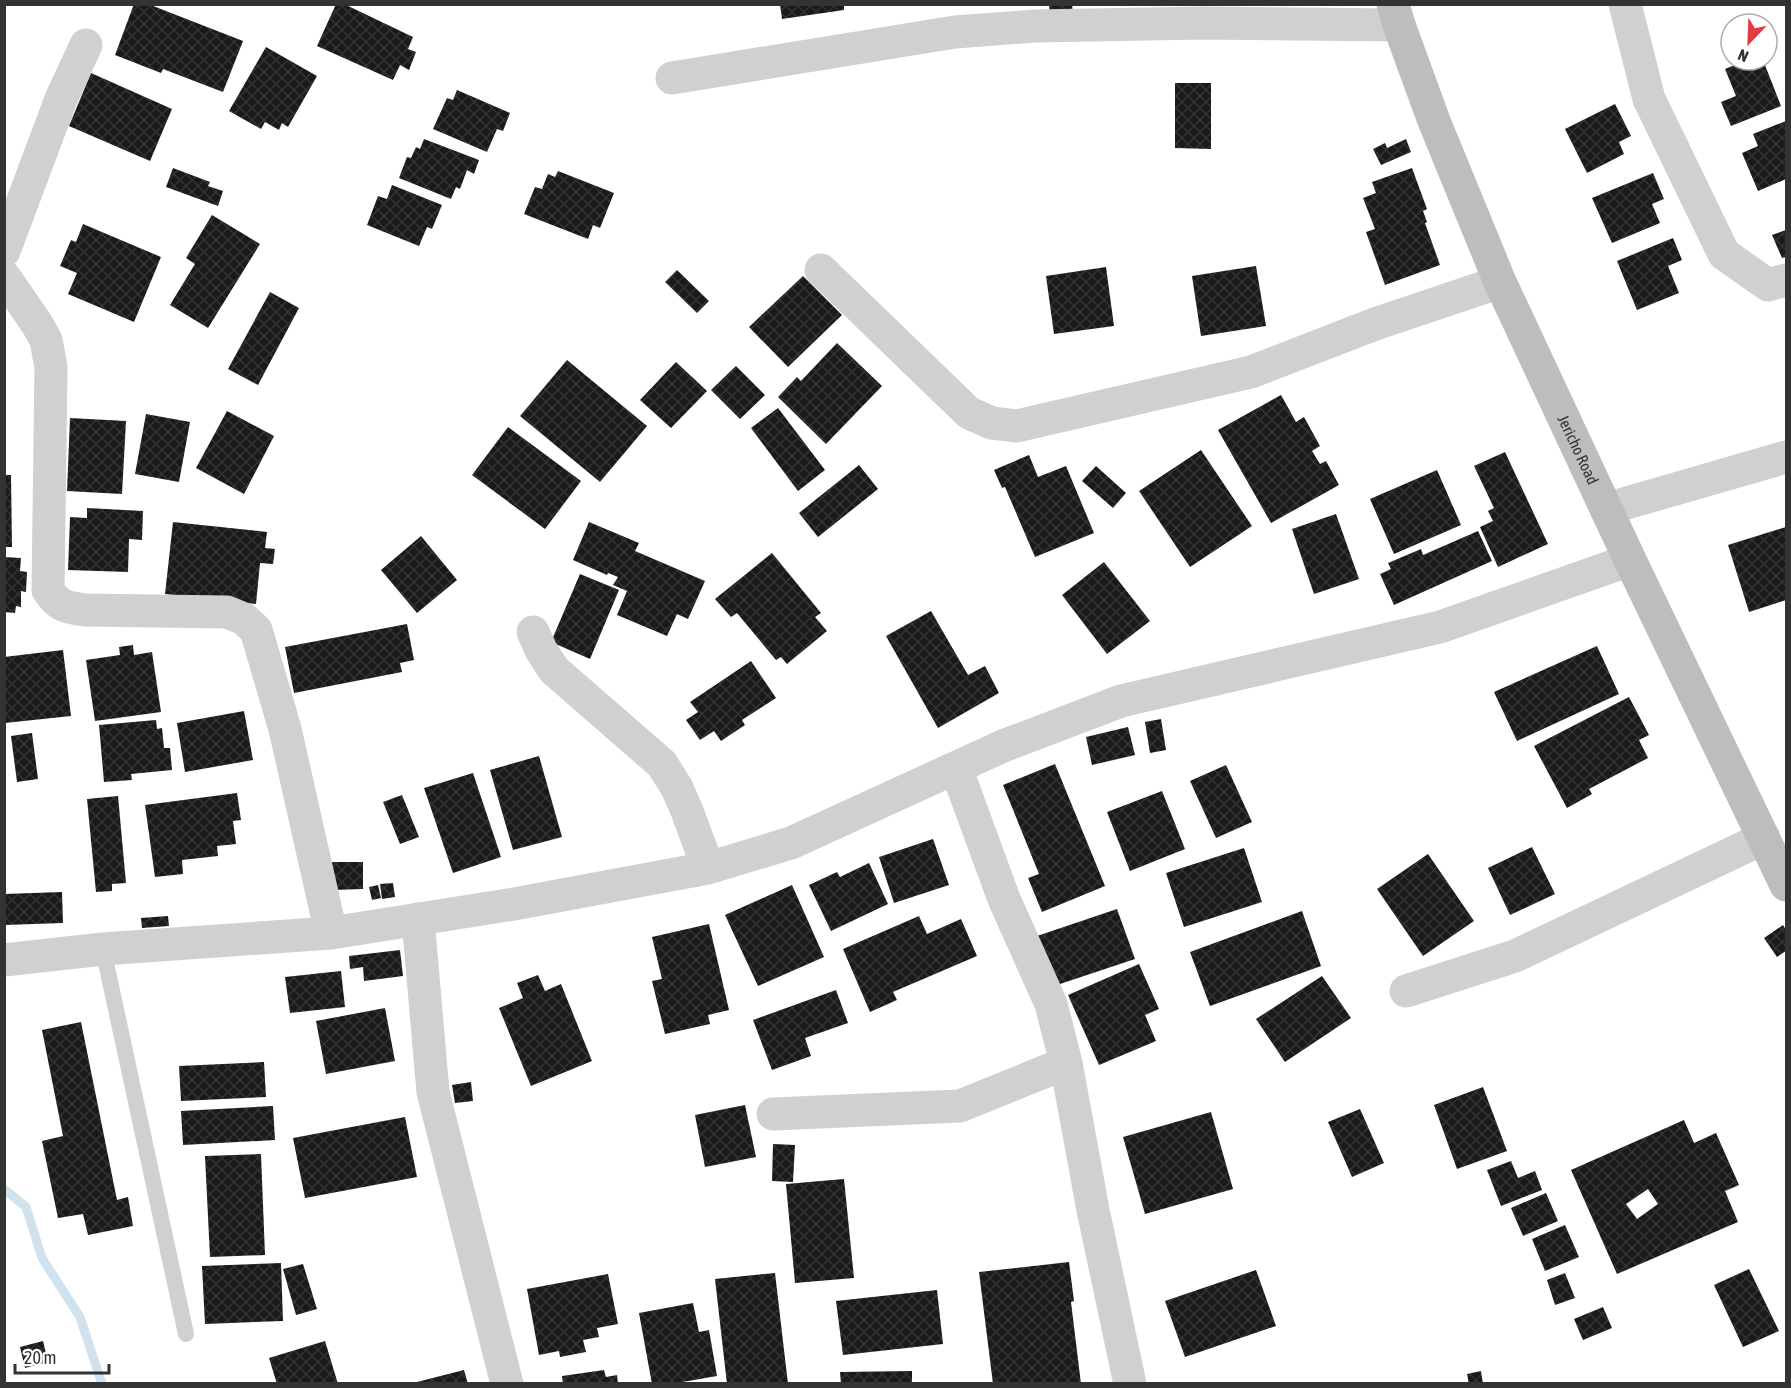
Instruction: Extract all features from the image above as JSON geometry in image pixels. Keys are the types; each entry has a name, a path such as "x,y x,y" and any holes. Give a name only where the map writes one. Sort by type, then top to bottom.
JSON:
{"street":[{"path":"1625,4 1649,99 1724,254 1768,285 1786,280"},
{"path":"672,78 955,32 1035,26 1204,23 1396,15"},
{"name":"Jericho Road","path":"1396,15 1434,121 1500,282 1786,885"},
{"path":"4,252 61,99 86,45"},
{"path":"821,270 969,412 992,423 1017,426 1251,372 1375,324 1500,282"},
{"path":"4,276 38,324 46,340 51,367 48,590 62,606 70,608 227,612 244,619 256,630 285,729 331,933"},
{"path":"1606,509 1786,458"},
{"path":"4,960 103,949 331,933 514,904 708,868 791,843 1004,746 1121,701 1440,627 1630,560"},
{"path":"533,632 554,670 662,764 687,811 708,868"},
{"path":"956,768 1004,899 1051,1004 1066,1064 1093,1210 1130,1383"},
{"path":"1406,991 1515,956 1764,838"},
{"path":"418,919 433,1092 507,1383"},
{"path":"773,1114 960,1106 1066,1064"}],"lane":[{"path":"103,949 186,1334"}],"building":[{"path":"134,4 148,4 243,41 223,92 163,69 161,73 115,55"},
{"path":"336,4 344,4 413,37 408,49 416,52 409,70 400,65 393,80 317,46"},
{"path":"780,4 844,4 844,10 782,19"},
{"path":"1049,4 1072,4 1073,15 1050,17"},
{"path":"266,47 317,76 288,127 282,123 279,130 265,122 261,129 229,111"},
{"path":"1726,72 1768,72 1781,106 1731,126 1721,102 1736,96"},
{"path":"91,73 172,109 150,161 69,126"},
{"path":"1175,83 1211,83 1211,149 1175,148"},
{"path":"457,90 510,113 503,131 497,129 487,152 433,129 447,98 453,100"},
{"path":"1615,104 1631,136 1619,142 1624,154 1587,173 1565,129"},
{"path":"1786,121 1786,179 1758,191 1742,153 1758,146 1753,134"},
{"path":"424,139 479,160 474,174 467,170 460,189 456,187 451,199 399,178 407,157 411,158 416,147 420,149"},
{"path":"1406,139 1411,152 1381,165 1373,149 1385,143 1387,148"},
{"path":"173,168 210,182 208,186 223,191 218,206 166,187"},
{"path":"1412,168 1427,209 1423,211 1427,222 1425,223 1440,265 1385,285 1366,232 1375,229 1363,198 1376,193 1372,182"},
{"path":"558,171 614,193 600,228 593,225 588,239 524,214 535,187 542,189 548,174 555,177"},
{"path":"1653,173 1664,199 1652,204 1660,223 1612,243 1592,198"},
{"path":"392,185 442,205 432,229 427,227 419,246 367,225 378,196 387,199"},
{"path":"212,215 260,244 208,328 170,305 195,264 186,258"},
{"path":"83,224 161,257 134,322 68,294 77,273 60,266 71,240 76,242"},
{"path":"1786,230 1786,257 1782,258 1772,235"},
{"path":"1673,238 1682,260 1668,266 1679,293 1637,310 1617,261"},
{"path":"1256,266 1266,326 1201,336 1192,276"},
{"path":"1106,267 1114,326 1054,334 1046,276"},
{"path":"677,270 709,301 697,313 665,282"},
{"path":"803,276 842,315 788,367 749,327"},
{"path":"270,292 299,308 258,385 228,369"},
{"path":"837,343 882,386 826,444 778,397 797,377 801,381"},
{"path":"567,360 647,426 600,482 520,416"},
{"path":"676,362 707,391 671,428 640,400"},
{"path":"736,366 765,395 740,419 711,390"},
{"path":"1281,395 1296,422 1304,417 1320,446 1312,451 1320,464 1326,461 1339,485 1271,523 1218,430"},
{"path":"778,408 825,470 798,491 751,428"},
{"path":"227,411 274,436 244,494 196,468"},
{"path":"146,414 190,422 179,482 135,474"},
{"path":"70,418 126,421 122,494 67,491"},
{"path":"508,427 581,481 545,529 472,475"},
{"path":"1201,450 1252,526 1190,567 1139,491"},
{"path":"1505,452 1548,544 1498,567 1480,527 1493,521 1488,511 1494,508 1474,466"},
{"path":"1029,455 1038,477 1066,466 1094,533 1035,557 1005,487 1002,488 994,470"},
{"path":"859,465 878,489 818,537 799,513"},
{"path":"1096,466 1126,493 1113,508 1082,481"},
{"path":"1437,470 1461,525 1394,554 1370,499"},
{"path":"4,475 11,475 12,547 4,547"},
{"path":"87,508 143,511 142,540 129,539 128,572 68,570 70,517 87,518"},
{"path":"1336,514 1359,579 1314,594 1292,529"},
{"path":"173,522 267,532 265,548 275,549 273,564 260,563 256,604 165,594"},
{"path":"589,522 639,543 635,551 705,581 688,619 677,614 667,636 617,615 627,591 613,585 618,577 608,573 607,575 573,560"},
{"path":"1786,527 1786,600 1749,612 1728,545"},
{"path":"1478,531 1492,561 1394,605 1380,574 1391,569 1388,563 1421,549 1423,555"},
{"path":"421,536 457,580 417,613 381,570"},
{"path":"772,553 821,613 815,617 827,631 787,664 781,657 776,660 737,613 731,617 715,599"},
{"path":"4,557 21,558 20,571 27,572 26,592 21,591 21,607 16,606 15,613 4,612"},
{"path":"1104,562 1150,621 1107,654 1062,595"},
{"path":"580,574 619,590 590,659 551,642"},
{"path":"931,611 968,675 985,666 999,693 938,728 886,636"},
{"path":"407,624 414,660 400,663 402,672 294,693 285,647"},
{"path":"133,645 134,655 152,652 161,712 95,721 86,660 120,655 119,647"},
{"path":"1597,646 1619,694 1517,741 1494,692"},
{"path":"63,650 71,716 5,723 4,657"},
{"path":"751,661 776,698 742,720 745,725 721,741 714,731 700,740 686,720 698,712 690,702"},
{"path":"1629,697 1649,735 1639,740 1648,758 1589,789 1592,794 1567,808 1534,746"},
{"path":"244,711 253,760 185,772 177,723"},
{"path":"1161,719 1166,750 1150,753 1145,722"},
{"path":"156,720 157,729 162,728 164,748 170,748 172,770 131,774 132,780 104,782 99,725"},
{"path":"1128,727 1135,755 1092,765 1086,737"},
{"path":"32,733 38,779 17,782 11,736"},
{"path":"539,756 562,837 513,850 490,770"},
{"path":"1055,764 1105,886 1042,912 1028,878 1039,874 1003,785"},
{"path":"1226,765 1252,822 1216,838 1190,781"},
{"path":"473,773 501,857 453,873 424,788"},
{"path":"1162,791 1185,849 1130,871 1107,812"},
{"path":"237,793 241,820 233,821 236,844 217,846 218,856 182,860 183,874 155,877 145,805"},
{"path":"402,795 419,837 400,844 383,802"},
{"path":"118,796 126,883 112,884 112,891 96,892 87,799"},
{"path":"933,839 949,885 894,903 879,857"},
{"path":"1532,847 1555,894 1510,915 1488,868"},
{"path":"1244,848 1262,902 1184,927 1166,873"},
{"path":"1428,854 1474,921 1423,956 1377,889"},
{"path":"332,862 363,862 363,889 333,890"},
{"path":"869,863 888,904 831,931 809,885 837,872 840,877"},
{"path":"393,883 395,897 382,899 380,884"},
{"path":"378,885 381,898 372,900 369,887"},
{"path":"792,885 824,957 758,986 725,915"},
{"path":"62,892 63,923 4,925 4,894"},
{"path":"1117,909 1135,959 1054,986 1037,936"},
{"path":"1302,911 1321,966 1210,1006 1190,952"},
{"path":"168,916 169,926 142,928 141,918"},
{"path":"919,916 927,934 961,919 977,956 893,992 897,1000 870,1012 843,949"},
{"path":"709,924 729,1010 708,1015 710,1024 665,1034 652,981 662,979 652,937"},
{"path":"1783,925 1786,930 1786,951 1777,957 1764,938"},
{"path":"400,950 403,976 364,981 363,967 350,969 349,956"},
{"path":"1139,964 1159,1009 1145,1015 1156,1041 1099,1065 1068,995"},
{"path":"341,971 345,1007 290,1013 285,977"},
{"path":"538,975 545,991 561,984 592,1061 531,1086 499,1008 523,998 517,983"},
{"path":"1322,976 1351,1018 1285,1062 1256,1019"},
{"path":"836,990 848,1023 805,1038 811,1056 772,1070 753,1020"},
{"path":"385,1008 395,1061 326,1074 316,1021"},
{"path":"81,1022 117,1200 128,1197 133,1226 88,1235 83,1214 58,1218 42,1141 63,1136 42,1030"},
{"path":"264,1062 266,1097 181,1101 179,1066"},
{"path":"471,1082 473,1101 455,1103 452,1085"},
{"path":"1483,1087 1507,1151 1457,1169 1434,1105"},
{"path":"745,1105 756,1157 705,1167 695,1115"},
{"path":"273,1106 275,1140 183,1145 181,1111"},
{"path":"1360,1109 1384,1163 1352,1177 1328,1122"},
{"path":"1211,1112 1233,1189 1145,1214 1123,1137"},
{"path":"405,1117 417,1177 305,1198 293,1138"},
{"path":"1684,1120 1694,1143 1716,1133 1739,1185 1725,1191 1738,1222 1617,1274 1571,1170","holes":["1648,1189 1658,1204 1637,1219 1626,1204"]},
{"path":"773,1144 795,1145 793,1182 772,1181"},
{"path":"261,1154 265,1255 210,1257 205,1156"},
{"path":"1511,1161 1518,1178 1535,1171 1542,1190 1501,1206 1487,1170"},
{"path":"844,1179 854,1278 795,1283 786,1184"},
{"path":"1546,1193 1558,1221 1523,1236 1511,1208"},
{"path":"1565,1225 1579,1257 1545,1271 1532,1239"},
{"path":"1069,1262 1074,1301 1071,1302 1081,1384 993,1384 979,1272"},
{"path":"281,1263 283,1321 205,1324 202,1266"},
{"path":"303,1264 317,1309 296,1315 283,1269"},
{"path":"1749,1269 1779,1331 1743,1347 1714,1285"},
{"path":"1256,1270 1276,1326 1185,1357 1165,1301"},
{"path":"775,1273 788,1384 727,1384 715,1279"},
{"path":"1565,1273 1575,1298 1555,1305 1547,1280"},
{"path":"608,1274 618,1324 597,1328 599,1337 583,1340 586,1352 560,1357 559,1351 539,1355 527,1289"},
{"path":"937,1290 943,1344 843,1355 836,1301"},
{"path":"693,1303 699,1332 709,1330 717,1376 671,1384 652,1384 639,1313"},
{"path":"1603,1307 1612,1328 1583,1340 1574,1319"},
{"path":"43,1341 48,1362 25,1368 20,1347"},
{"path":"325,1341 338,1384 277,1384 269,1358"},
{"path":"464,1370 468,1384 413,1384 413,1383"},
{"path":"604,1370 606,1377 617,1375 618,1384 563,1384 562,1376"},
{"path":"912,1371 912,1384 841,1384 840,1372"},
{"path":"1481,1371 1483,1384 1469,1384 1467,1374"}],"waterway":[{"path":"4,1189 26,1207 42,1258 80,1317 102,1384"}]}
